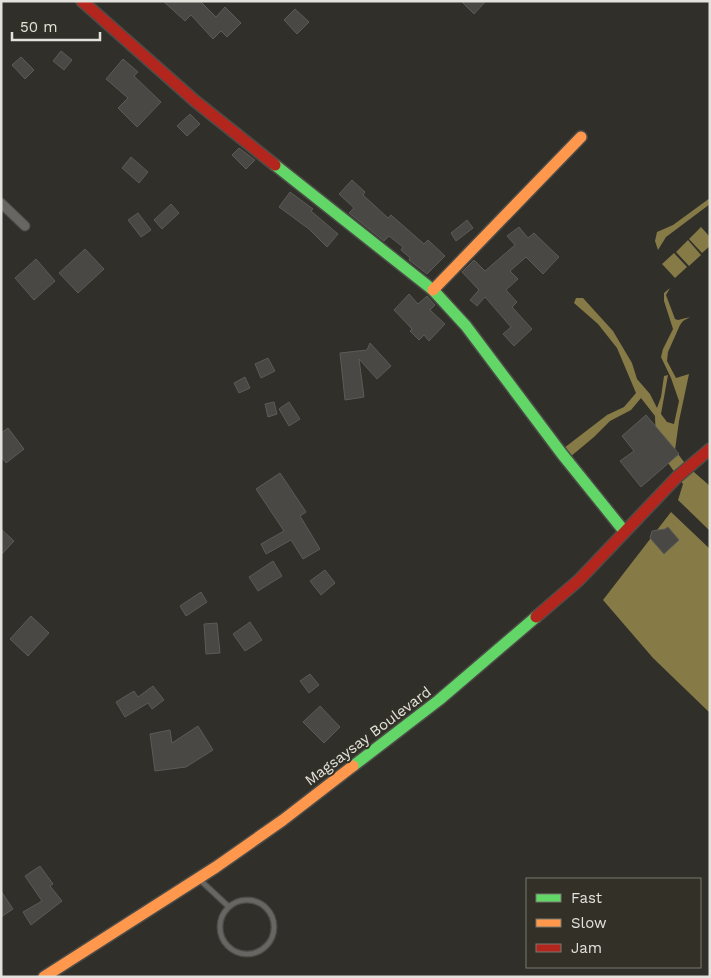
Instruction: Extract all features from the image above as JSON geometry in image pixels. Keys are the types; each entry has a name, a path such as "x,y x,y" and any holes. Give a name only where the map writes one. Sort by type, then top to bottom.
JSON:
{"street":[{"path":"82,1 195,101 433,290 466,326 562,454 624,531"},
{"path":"433,290 581,137"},
{"path":"1,203 25,226"},
{"name":"Magsaysay Boulevard","path":"44,977 216,867 282,820 439,700 579,580 677,477 710,449"}],"lane":[{"path":"198,878 229,908"},
{"path":"251,900 258,903 270,914 273,921 272,937 262,949 255,953 239,953 226,944 222,937 221,921 229,908 235,903 251,900"}],"shaded area":[{"path":"710,198 710,204 666,237 658,250 655,241 657,232 673,225"},
{"path":"701,227 710,237 710,246 702,253 689,239"},
{"path":"688,240 701,255 689,266 676,252"},
{"path":"674,253 687,267 675,278 662,264"},
{"path":"670,288 666,295 675,319 690,317 680,325 668,352 667,361 676,378 689,374 675,450 687,466 710,486 710,531 678,500 683,484 656,446 655,416 641,398 631,410 610,421 570,457 564,448 607,415 624,407 636,393 617,348 598,324 574,303 576,298 583,298 613,331 632,363 637,379 650,394 657,408 661,397 664,376 668,375 661,414 667,422 674,424 679,401 661,357 673,329 664,301 664,293"},
{"path":"671,512 710,549 710,713 653,658 603,600"}],"building":[{"path":"163,1 200,1 216,17 225,7 241,23 227,37 221,31 213,39 191,15 185,21"},
{"path":"461,1 486,1 474,14"},
{"path":"295,9 309,22 297,34 284,20"},
{"path":"61,51 72,60 64,70 53,61"},
{"path":"21,57 34,70 25,79 12,65"},
{"path":"123,59 138,72 134,76 161,102 137,127 118,108 128,98 106,79"},
{"path":"190,114 200,124 187,136 177,126"},
{"path":"239,148 255,160 246,169 232,155"},
{"path":"131,157 148,172 139,183 122,168"},
{"path":"352,180 365,192 363,195 388,218 391,215 424,244 428,240 445,256 427,274 409,260 410,258 401,250 403,247 389,236 384,241 349,213 354,208 339,194"},
{"path":"290,192 313,209 311,211 338,234 327,247 309,229 279,207"},
{"path":"171,204 179,213 162,229 154,220"},
{"path":"138,213 151,230 141,237 128,220"},
{"path":"467,220 473,228 456,241 451,233"},
{"path":"519,227 528,238 534,233 559,257 543,274 526,257 510,271 518,279 506,290 517,302 512,307 532,329 514,346 503,334 511,327 485,297 477,306 470,300 479,290 462,272 474,260 485,271 515,245 507,236"},
{"path":"85,249 104,269 78,293 59,273"},
{"path":"36,259 55,281 34,300 15,278"},
{"path":"409,294 418,304 427,296 435,305 430,310 445,324 429,341 424,335 419,340 410,331 412,329 394,310"},
{"path":"370,343 391,366 377,379 359,359 364,397 345,400 340,353 367,350"},
{"path":"268,358 275,371 261,378 255,364"},
{"path":"245,377 250,388 239,393 234,383"},
{"path":"274,402 277,414 268,417 265,404"},
{"path":"289,402 300,419 289,426 279,409"},
{"path":"646,415 679,454 641,487 620,461 634,451 622,436"},
{"path":"8,428 24,449 6,463 1,456 1,433"},
{"path":"280,473 306,512 300,516 320,549 303,559 291,540 266,554 261,544 284,531 256,489"},
{"path":"668,527 679,540 664,554 650,538 652,531"},
{"path":"1,529 14,541 1,555"},
{"path":"273,561 282,576 258,591 249,577"},
{"path":"325,570 335,583 321,595 310,581"},
{"path":"201,592 207,602 186,616 180,606"},
{"path":"31,616 49,633 28,656 10,639"},
{"path":"250,622 262,640 245,651 233,634"},
{"path":"217,623 220,653 206,654 204,624"},
{"path":"310,674 319,685 309,693 300,681"},
{"path":"153,686 164,700 152,709 148,703 125,717 116,702 134,691 138,697"},
{"path":"320,706 340,727 324,743 303,722"},
{"path":"198,726 213,750 186,767 155,771 150,734 170,730 172,743"},
{"path":"40,866 53,884 50,886 62,901 31,925 23,912 42,901 25,876"},
{"path":"1,891 13,909 1,917"}],"traffic: fast":[{"path":"275,165 433,290 466,326 562,454 624,531"},
{"path":"353,766 439,700 536,617"}],"traffic: slow":[{"path":"433,290 581,137"},
{"path":"44,977 216,867 283,820 353,766"}],"traffic: jam":[{"path":"82,1 195,101 275,165"},
{"path":"536,617 579,580 677,477 710,449"}]}
